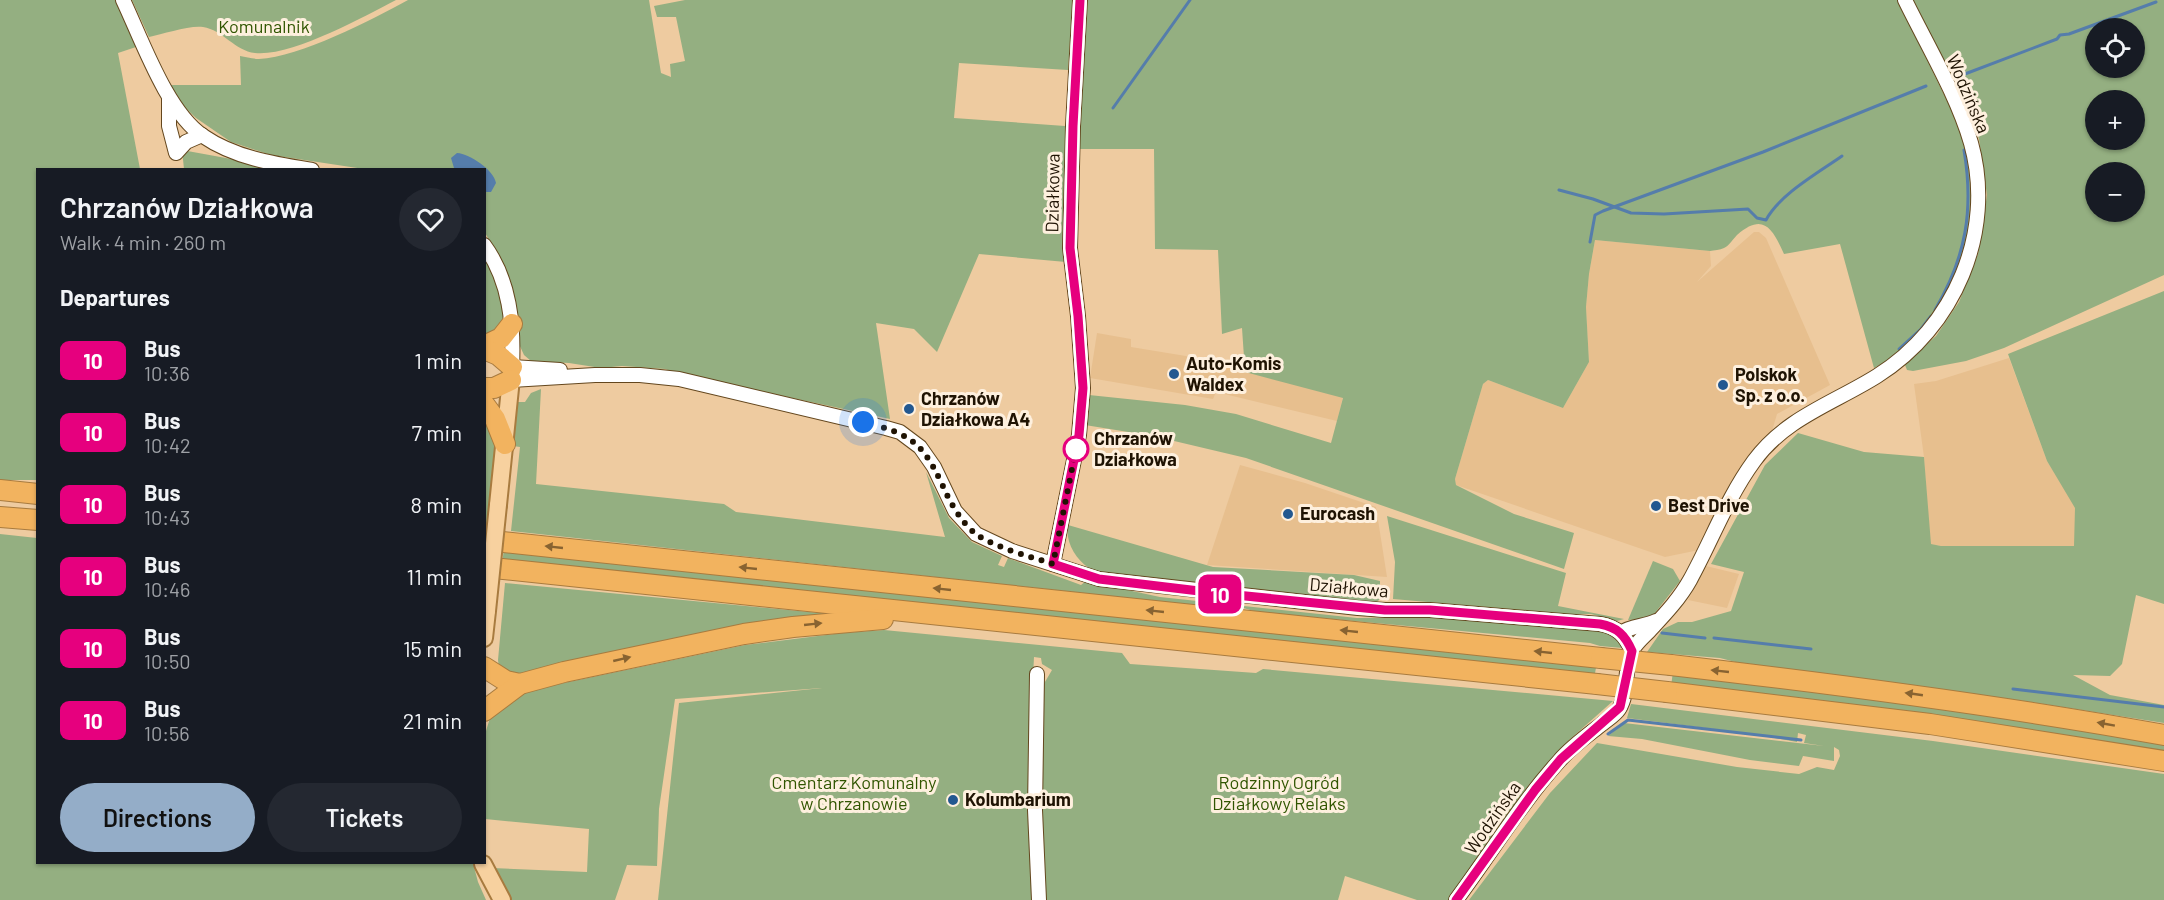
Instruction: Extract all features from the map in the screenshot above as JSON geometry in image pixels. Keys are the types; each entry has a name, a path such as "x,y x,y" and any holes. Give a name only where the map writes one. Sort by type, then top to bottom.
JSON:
{"highway":[{"path":"486,347 501,338 512,324"},
{"path":"486,349 498,355 511,374 494,388 486,388"},
{"path":"486,407 495,419 505,444"},
{"path":"9,491 36,492"},
{"path":"0,516 36,520"},
{"path":"486,540 1671,665 1934,697 2164,735"},
{"path":"486,567 1667,692 1984,731 2164,761"},
{"path":"486,710 520,684 660,651 754,633 847,621 945,616"},
{"path":"486,668 506,681 520,684"}],"main road":[{"path":"486,620 511,374"},
{"path":"483,864 492,900"},
{"path":"484,864 502,900"}],"street":[{"path":"123,0 169,98 187,123 226,149 270,163 305,168"},
{"name":"Działkowa","path":"1053,564 1074,462 1083,388 1070,248 1073,126 1080,0"},
{"name":"Wodzińska","path":"1456,900 1535,790 1561,759 1620,707 1632,651 1690,580 1723,511 1744,474 1762,450 1800,418 1876,377 1905,357 1926,336 1950,302 1963,275 1971,250 1977,215 1974,157 1959,110 1905,0"},
{"path":"169,98 169,126 176,153 186,142 202,135"},
{"path":"486,248 493,257 506,290 512,324 511,374"},
{"name":"Działkowa","path":"511,374 640,375 679,379 900,432 920,447 934,467 955,511 976,534 1012,551 1099,579 1376,609 1430,610 1592,623 1609,626 1621,633"},
{"path":"1632,651 1621,633 1660,619"},
{"path":"1037,674 1035,810 1039,900"}],"shaded area":[{"path":"1754,232 1759,232 1766,238 1830,385 1777,414 1772,431 1746,464 1699,550 1665,557 1456,485 1455,479 1483,384 1488,380 1563,408 1589,362 1586,307 1595,240 1710,251 1711,266 1697,282"},
{"path":"1097,333 1131,339 1131,347 1192,357 1343,397 1337,421 1216,392 1213,399 1090,378"},
{"path":"2009,358 2047,461 2076,508 2075,546 1941,546 1930,544 1924,457 1914,384 1936,381"},
{"path":"1240,465 1305,483 1376,507 1387,577 1207,565"},
{"path":"1706,566 1739,574 1727,608 1688,600"}],"green space":[{"path":"0,0 115,0 139,46 118,53 140,168 36,168 36,480 0,480"},
{"name":"Komunalnik","path":"132,0 396,0 307,42 270,53 255,53 241,49 217,32 203,27 184,28 149,37"},
{"path":"408,0 649,0 661,73 671,77 670,64 685,61 676,17 657,17 654,6 685,0 1073,0 1068,70 959,63 954,118 1065,126 1066,262 979,254 937,352 914,329 876,323 890,419 665,369 622,366 601,368 531,361 524,355 519,344 512,288 497,252 486,235 486,168 357,168 271,155 231,142 196,118 175,98 170,85 241,85 240,56 259,59 294,52"},
{"path":"1086,0 1898,0 1966,143 1973,214 1966,251 1946,300 1903,352 1874,368 1840,244 1784,254 1771,231 1761,224 1754,224 1746,228 1724,248 1710,251 1595,240 1586,307 1589,362 1563,408 1488,380 1483,384 1455,479 1456,485 1514,514 1574,533 1564,569 1246,458 1153,436 1085,425 1089,395 1185,405 1236,414 1331,443 1343,398 1245,372 1242,328 1222,334 1218,250 1155,249 1154,149 1077,149"},
{"path":"1912,0 2164,0 2164,275 2004,348 1966,361 1913,371 1907,370 1905,365 1908,361 1936,336 1959,302 1978,254 1987,195 1979,139 1967,107"},
{"path":"182,150 281,168 184,168"},
{"path":"486,259 500,291 505,322 486,337"},
{"path":"2164,291 2164,604 2136,595 2122,664 2110,676 2073,675 2110,695 2164,705 2164,723 2017,700 1743,664 1720,658 1647,652 1663,629 1678,622 1692,622 1731,611 1744,572 1711,564 1765,465 1798,433 1864,452 1924,457 1931,544 1941,546 2074,546 2075,508 2047,461 2008,354"},
{"path":"541,389 536,484 724,504 736,512 945,537 926,472 949,518 972,542 1002,556 998,565 1004,567 1008,558 1081,585 1086,581 1160,597 1357,618 1425,617 1575,627 1604,631 1618,638 1622,648 1590,643 1257,612 1240,607 1175,603 511,531 520,447 513,446 518,402 525,402 531,393"},
{"path":"486,418 498,452 486,529"},
{"path":"1387,516 1566,573 1558,606 1624,619 1617,621 1591,614 1393,599 1395,562"},
{"path":"1068,525 1213,567 1354,575 1380,581 1380,599 1376,603 1252,592 1190,586 1102,573 1089,568 1075,555 1068,537"},
{"path":"0,534 36,538 36,864 473,864 486,900 0,900"},
{"path":"504,549 1597,662 1594,679 502,564"},
{"path":"1653,561 1673,569 1680,581 1655,613 1646,619 1628,620"},
{"path":"505,583 841,615 532,676 511,675 499,668 498,660"},
{"path":"884,630 1122,653 1130,664 1256,673 1263,669 1613,701 1567,742 1502,823 1449,900 1417,900 1345,876 1338,900 1045,900 1040,707 1042,687 1052,670 1042,664 1041,658 1034,657 1031,716 1035,900 658,900 679,703 822,688 675,699 659,809 657,866 627,865 615,900 512,900 506,894 492,868 587,872 589,829 486,819 486,731 490,718 515,695 745,645"},
{"path":"1673,671 2164,740 2164,756 1671,687"},
{"path":"1631,704 1933,741 2164,774 2164,900 1469,900 1550,793 1597,743 1737,767 1799,774 1817,767 1834,770 1840,756 1839,750 1834,747 1834,761 1803,756 1799,766 1750,760 1642,739 1608,736 1624,723 1824,746 1804,743 1806,735 1798,733 1797,742 1627,718"}],"water":[{"path":"457,153 462,154 486,168 454,168 451,158"},
{"path":"486,168 496,183 491,192 486,192"}],"waterway":[{"path":"1113,108 1190,0"},
{"path":"1957,77 2057,39 2060,35 2069,34 2156,2"},
{"path":"1590,242 1595,215 1603,211 1763,152 1926,86"},
{"path":"1935,310 1954,271 1965,233 1968,193 1964,150"},
{"path":"1559,190 1631,213 1664,214 1748,209 1757,218 1766,220 1780,201 1842,156"},
{"path":"1899,349 1921,329 1931,316"},
{"path":"1662,633 1705,638"},
{"path":"1714,638 1811,649"},
{"path":"2013,689 2164,707"},
{"path":"1608,734 1628,720 1801,740"}],"bus line":[{"name":"10","path":"1080,0 1073,126 1070,248 1083,388 1079,435 1053,564 1099,579 1150,586 1385,610 1430,610 1600,624 1621,633 1632,651 1622,702 1616,713 1561,759 1535,790 1456,900"}],"place":[{"name":"Auto-Komis Waldex","path":"1174,374"},
{"name":"Polskok Sp. z o.o.","path":"1723,385"},
{"name":"Chrzanów Działkowa A4","path":"909,409"},
{"name":"Chrzanów Działkowa","path":"1076,449"},
{"name":"Best Drive","path":"1656,506"},
{"name":"Eurocash","path":"1288,514"},
{"name":"Kolumbarium","path":"953,800"}],"route":[{"path":"863,422 900,432 915,442 934,467 955,511 976,534 1012,551 1053,564 1076,449"}],"park label":[{"name":"Cmentarz Komunalny w Chrzanowie","path":"854,793"},
{"name":"Rodzinny Ogród Działkowy Relaks","path":"1279,793"}]}
